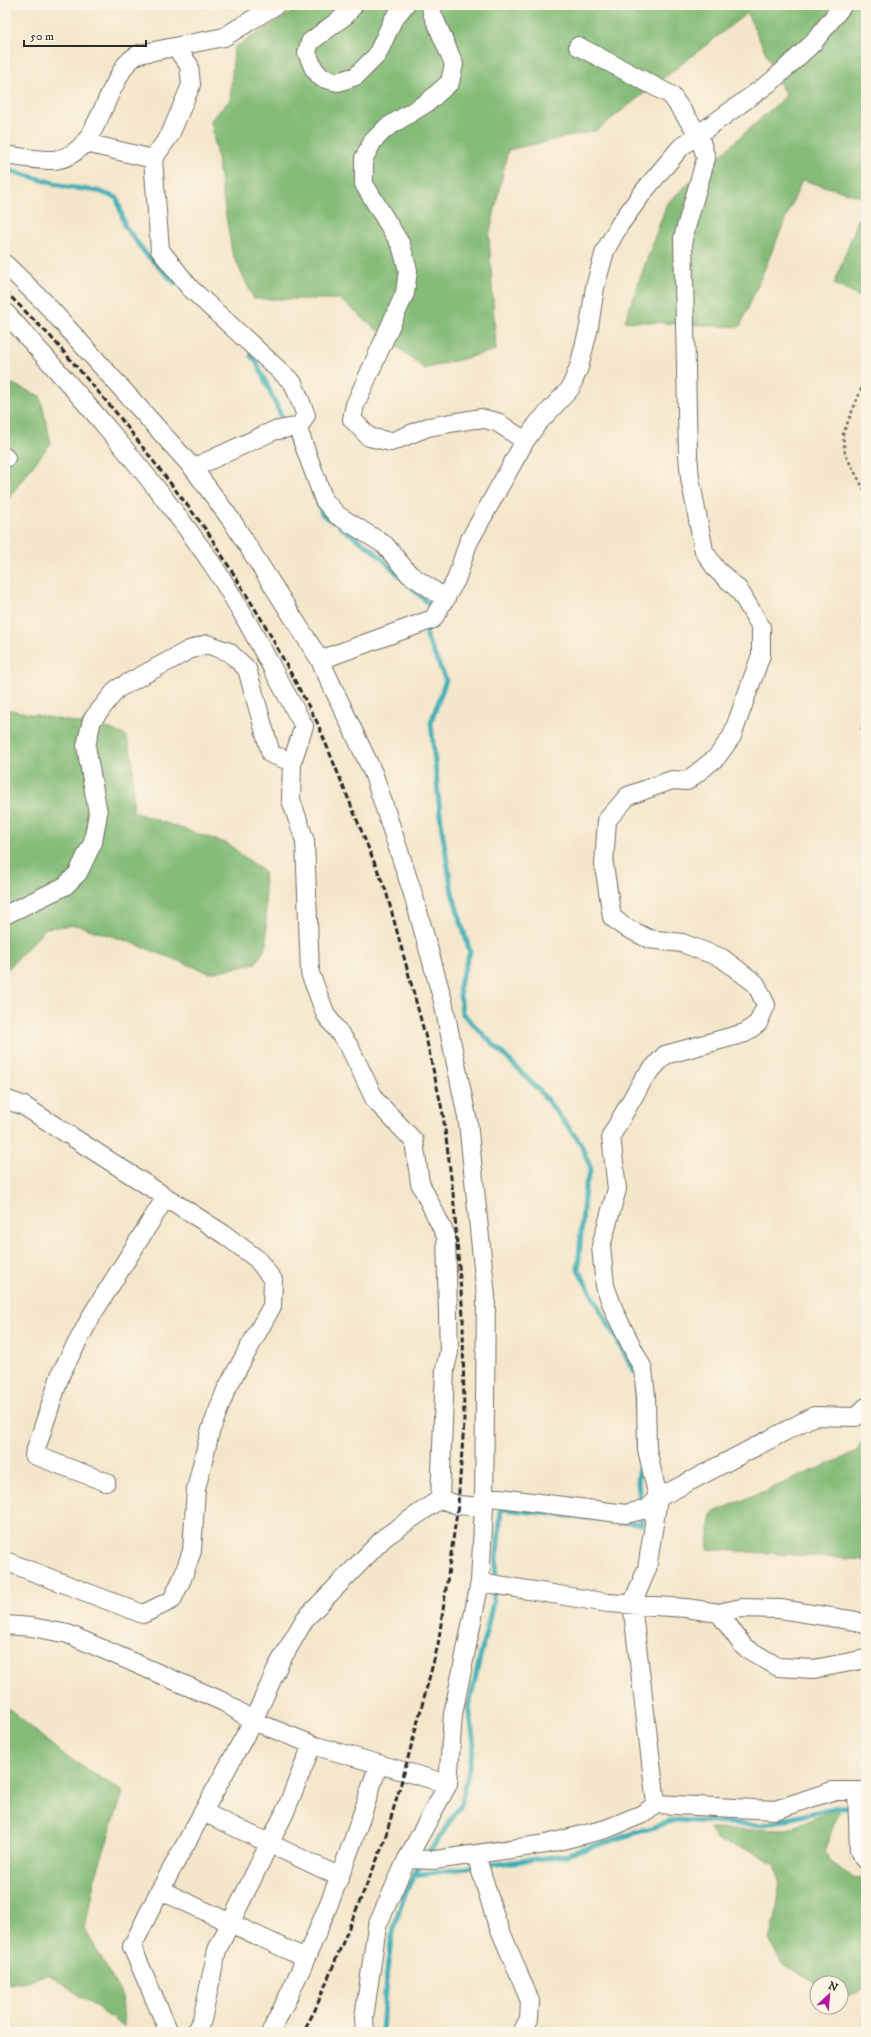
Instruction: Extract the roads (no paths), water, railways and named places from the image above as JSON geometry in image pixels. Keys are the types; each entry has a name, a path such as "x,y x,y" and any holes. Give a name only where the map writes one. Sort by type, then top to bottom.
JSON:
{"street":[{"path":"5,155 52,160 70,157 86,143 106,99 127,61 139,54 224,37 276,5"},
{"path":"354,5 346,15 310,42 307,53 314,69 322,78 338,82 356,76 377,55 393,20 405,5"},
{"path":"431,5 432,14 454,64 450,82 428,102 386,128 373,141 364,158 364,184 401,245 408,270 405,293 355,405 352,419 369,437 391,442 428,427 480,418 497,422 525,441"},
{"path":"320,660 433,619 446,600 456,580 468,543 525,441 538,424 570,389 579,367 589,326 595,287 605,252 620,224 644,190 682,147 772,82 813,43 843,5"},
{"path":"578,46 671,95 699,135 706,158 683,238 688,455 690,478 704,551 716,569 739,590 761,627 760,655 732,736 717,757 687,781 672,780 628,796 607,820 604,865 612,917 623,926 649,939 682,943 722,958 756,984 766,1005 758,1023 746,1033 665,1055 644,1078 611,1136 617,1189 601,1246 605,1286 615,1314 643,1369 646,1397 647,1449 658,1498 647,1569 632,1604 656,1804"},
{"path":"175,47 189,65 191,85 170,135 154,159 160,250 190,288 293,383 306,415 298,430 324,500 337,515 385,545 409,574 446,600"},
{"path":"86,143 154,159"},
{"path":"5,264 44,302 192,468 232,521 320,660 374,776 413,894 443,1001 468,1122 486,1296 484,1502 480,1582 453,1714 448,1784 407,1859 377,1926 364,2018 365,2032"},
{"path":"5,312 102,420 148,476 206,556 232,597 304,726 292,762 291,800 305,841 310,973 326,1014 349,1046 375,1100 414,1141 420,1183 446,1236 450,1352 445,1369 440,1499"},
{"path":"192,468 273,431 300,426"},
{"path":"5,915 65,886 78,873 93,842 98,813 86,746 92,720 117,689 189,650 206,644 229,652 247,669 271,754 292,762"},
{"path":"5,1099 24,1106 225,1235 257,1260 273,1280 272,1306 226,1390 210,1432 196,1489 192,1550 182,1579 172,1600 142,1614 5,1561"},
{"path":"106,1482 34,1455 61,1373 93,1313 166,1197"},
{"path":"440,1499 458,1505 484,1502 626,1514 646,1509 658,1498 814,1416 856,1417 866,1407"},
{"path":"169,2032 132,1947 160,1890 253,1721 280,1662 305,1619 385,1537 440,1499"},
{"path":"480,1582 608,1603 686,1608 719,1613 741,1608 780,1609 856,1621 866,1625"},
{"path":"719,1613 744,1647 778,1668 814,1669 866,1659"},
{"path":"5,1625 32,1627 68,1634 224,1702 253,1721 312,1745 448,1784"},
{"path":"194,2032 202,2020 217,1950 270,1844 299,1780 312,1745"},
{"path":"271,2032 340,1877 360,1822 378,1765"},
{"path":"407,1859 435,1860 546,1844 606,1829 645,1813 656,1804 775,1810 832,1791 862,1791 859,1851 866,1860"},
{"path":"203,1812 340,1877"},
{"path":"476,1855 496,1920 530,2001 529,2019 522,2032"},
{"path":"160,1890 305,1958"}],"waterway":[{"path":"5,169 67,187 98,191 117,198 125,226 144,252 175,283"},
{"path":"251,356 256,361 296,448"},
{"path":"318,503 322,514 332,521"},
{"path":"340,527 373,550 430,605 429,612"},
{"path":"428,624 426,636 446,680 431,722 441,823 452,892 470,952 459,986 462,1013 540,1091 580,1142 591,1169 585,1187 578,1269 634,1371"},
{"path":"637,1389 637,1430 640,1460 638,1484 641,1506"},
{"path":"427,1856 461,1805 474,1745 469,1705 493,1602 501,1509 599,1519"},
{"path":"622,1522 641,1524 641,1514"},
{"path":"483,1866 566,1855 676,1820 762,1825 838,1807 855,1807"},
{"path":"382,2032 387,1967 395,1924 410,1883 421,1864"},
{"path":"414,1875 476,1867"}],"railway":[{"path":"5,291 51,337 118,415 207,531 265,625 317,722 386,891 427,1042 443,1114 453,1193 463,1316 464,1423 458,1505 438,1645 383,1845 315,2010 303,2032"}]}
